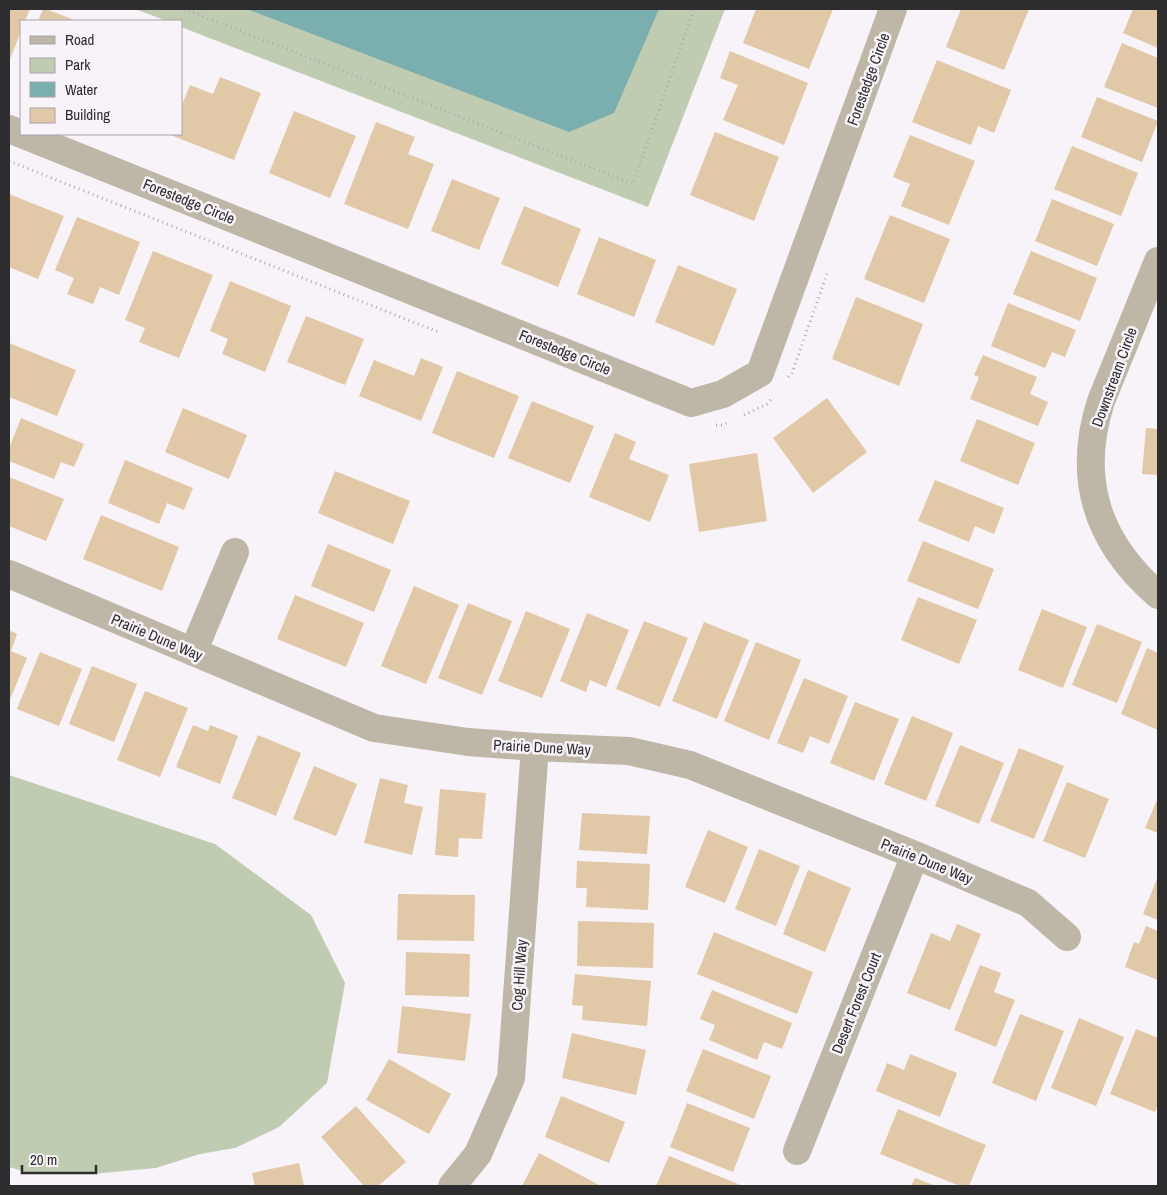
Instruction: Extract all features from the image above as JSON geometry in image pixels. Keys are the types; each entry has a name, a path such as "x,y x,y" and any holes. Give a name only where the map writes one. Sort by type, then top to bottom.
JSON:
{"street":[{"name":"Forestedge Circle","path":"24,135 691,403 723,394 760,373 893,9"},
{"name":"Downstream Circle","path":"1158,261 1095,420 1090,463 1092,488 1097,510 1106,531 1128,566 1158,595"},
{"path":"193,652 235,552"},
{"name":"Prairie Dune Way","path":"9,574 374,728 468,742 629,751 690,766 1028,903 1067,937"},
{"name":"Cog Hill Way","path":"452,1186 478,1154 511,1078 535,747"},
{"name":"Desert Forest Court","path":"797,1151 915,856"}],"path":[{"path":"184,9 633,184 694,9"},
{"path":"9,161 440,333"},
{"path":"786,380 792,373 829,267"},
{"path":"740,416 767,404 773,396"},
{"path":"713,426 731,421"}],"green space":[{"path":"135,9 725,9 648,207 182,27 182,20 164,20"},
{"path":"9,775 215,844 311,915 345,983 327,1083 279,1127 235,1148 200,1154 156,1168 92,1174 29,1173 9,1167"}],"water":[{"path":"247,9 659,9 614,113 569,132"}],"building":[{"path":"9,9 30,9 25,20 20,20 20,34 9,62"},
{"path":"43,9 46,9 74,20 38,20"},
{"path":"756,9 833,9 809,69 743,43"},
{"path":"961,9 1029,9 1004,70 946,47"},
{"path":"1133,9 1158,9 1158,48 1123,33"},
{"path":"1122,43 1158,58 1158,108 1104,87"},
{"path":"730,51 808,83 784,145 723,120 738,85 720,78"},
{"path":"937,60 1011,90 994,133 978,126 971,145 912,122"},
{"path":"220,77 261,93 234,160 171,135 182,135 182,105 190,85 213,94"},
{"path":"1097,97 1158,121 1142,162 1081,137"},
{"path":"294,111 356,136 330,198 269,173"},
{"path":"376,122 415,137 408,154 434,164 408,229 344,204"},
{"path":"715,132 779,157 754,221 690,195"},
{"path":"910,135 975,161 949,225 901,206 910,184 893,177"},
{"path":"1072,146 1138,173 1121,216 1054,189"},
{"path":"452,179 500,198 479,250 431,231"},
{"path":"9,194 64,216 38,279 9,267"},
{"path":"1052,199 1114,224 1097,266 1035,241"},
{"path":"524,206 581,229 558,287 501,264"},
{"path":"890,215 950,239 924,303 864,279"},
{"path":"77,217 140,242 119,295 100,287 93,304 67,294 74,278 55,270"},
{"path":"599,237 656,260 634,317 577,294"},
{"path":"153,251 213,275 179,358 139,342 145,328 125,320"},
{"path":"1031,251 1097,278 1080,321 1013,294"},
{"path":"678,265 737,289 714,346 655,322"},
{"path":"230,281 291,306 265,372 222,354 228,339 210,331"},
{"path":"856,297 923,324 899,386 832,359"},
{"path":"1008,303 1076,330 1065,357 1052,352 1045,368 991,346"},
{"path":"306,316 364,339 345,385 287,362"},
{"path":"9,343 76,370 57,416 9,397"},
{"path":"983,355 1037,377 1030,394 1048,402 1038,426 970,399 979,377 974,375"},
{"path":"421,358 443,367 421,421 359,396 374,360 414,376"},
{"path":"457,371 519,396 494,458 432,433"},
{"path":"827,398 867,452 813,493 773,438"},
{"path":"532,401 594,426 570,483 508,458"},
{"path":"183,408 247,435 229,479 165,452"},
{"path":"21,418 84,444 74,467 61,462 54,479 9,461 9,448"},
{"path":"977,419 1035,443 1018,485 960,461"},
{"path":"1146,428 1158,429 1158,475 1142,474"},
{"path":"615,433 636,442 629,459 669,475 650,522 589,497"},
{"path":"757,453 767,521 699,532 689,464"},
{"path":"125,460 193,488 184,510 167,503 159,524 108,503"},
{"path":"335,471 410,501 393,544 318,513"},
{"path":"9,477 64,499 46,541 9,526"},
{"path":"935,480 1004,508 994,534 975,526 969,542 918,521"},
{"path":"101,515 179,547 162,591 83,559"},
{"path":"923,541 994,569 978,609 907,581"},
{"path":"328,544 391,570 374,612 311,586"},
{"path":"414,586 459,605 426,684 381,666"},
{"path":"295,595 364,623 346,667 277,639"},
{"path":"918,597 977,620 959,664 901,640"},
{"path":"468,603 512,621 482,695 438,678"},
{"path":"1042,609 1087,627 1063,688 1018,670"},
{"path":"526,611 570,629 542,698 498,681"},
{"path":"587,613 629,630 606,687 590,680 586,692 560,681"},
{"path":"644,621 688,638 660,707 616,689"},
{"path":"704,622 749,640 717,719 672,701"},
{"path":"1097,624 1142,642 1117,703 1072,685"},
{"path":"9,630 17,634 11,651 27,658 9,702"},
{"path":"756,642 801,660 769,740 724,721"},
{"path":"1147,648 1158,653 1158,730 1121,714"},
{"path":"40,652 82,669 59,726 17,709"},
{"path":"92,666 137,684 114,742 69,724"},
{"path":"804,678 848,696 829,744 810,736 803,753 777,743"},
{"path":"145,691 188,708 160,777 117,760"},
{"path":"855,702 899,719 874,781 830,763"},
{"path":"912,716 953,733 926,801 884,784"},
{"path":"193,725 208,731 210,725 238,736 220,784 176,767"},
{"path":"258,735 301,753 276,816 232,798"},
{"path":"960,745 1004,763 979,824 935,806"},
{"path":"1019,748 1064,766 1034,839 990,821"},
{"path":"314,766 357,784 336,836 293,819"},
{"path":"380,778 408,785 404,803 423,807 412,855 364,843"},
{"path":"1067,782 1109,799 1085,858 1043,841"},
{"path":"440,789 486,793 482,839 459,838 458,857 435,855"},
{"path":"1158,800 1158,833 1145,828"},
{"path":"582,813 650,816 647,854 579,850"},
{"path":"708,830 748,847 725,903 685,887"},
{"path":"759,849 800,866 776,926 735,909"},
{"path":"577,861 650,864 648,910 586,907 587,888 576,888"},
{"path":"808,870 851,888 825,952 783,934"},
{"path":"1158,876 1158,920 1143,914"},
{"path":"398,894 475,895 474,941 397,940"},
{"path":"578,921 654,923 653,968 577,966"},
{"path":"957,924 981,934 950,1010 907,993 931,933 950,941"},
{"path":"1146,926 1158,931 1158,980 1125,967 1134,942 1139,944"},
{"path":"714,932 813,972 797,1014 697,974"},
{"path":"406,952 470,954 469,997 405,995"},
{"path":"980,965 1001,973 994,992 1015,1000 996,1047 954,1030"},
{"path":"575,974 651,981 647,1026 582,1020 583,1006 572,1005"},
{"path":"712,990 792,1023 782,1049 764,1042 757,1060 709,1040 715,1025 700,1019"},
{"path":"402,1006 471,1014 465,1061 397,1053"},
{"path":"1020,1014 1064,1031 1036,1101 992,1083"},
{"path":"1079,1018 1124,1037 1096,1106 1051,1088"},
{"path":"1136,1029 1158,1038 1158,1104 1155,1112 1110,1094"},
{"path":"572,1033 646,1050 636,1095 562,1078"},
{"path":"703,1049 771,1076 754,1119 686,1091"},
{"path":"910,1054 957,1073 940,1117 876,1091 887,1063 904,1070"},
{"path":"389,1059 451,1094 429,1134 366,1100"},
{"path":"561,1096 625,1122 609,1163 545,1137"},
{"path":"687,1103 750,1128 733,1172 670,1147"},
{"path":"356,1106 406,1162 378,1186 364,1186 321,1137"},
{"path":"898,1109 986,1145 969,1186 960,1186 880,1154"},
{"path":"539,1153 601,1186 522,1186"},
{"path":"669,1156 743,1186 656,1186"},
{"path":"299,1163 304,1186 255,1186 252,1173"},
{"path":"915,1178 936,1186 911,1186"}]}
